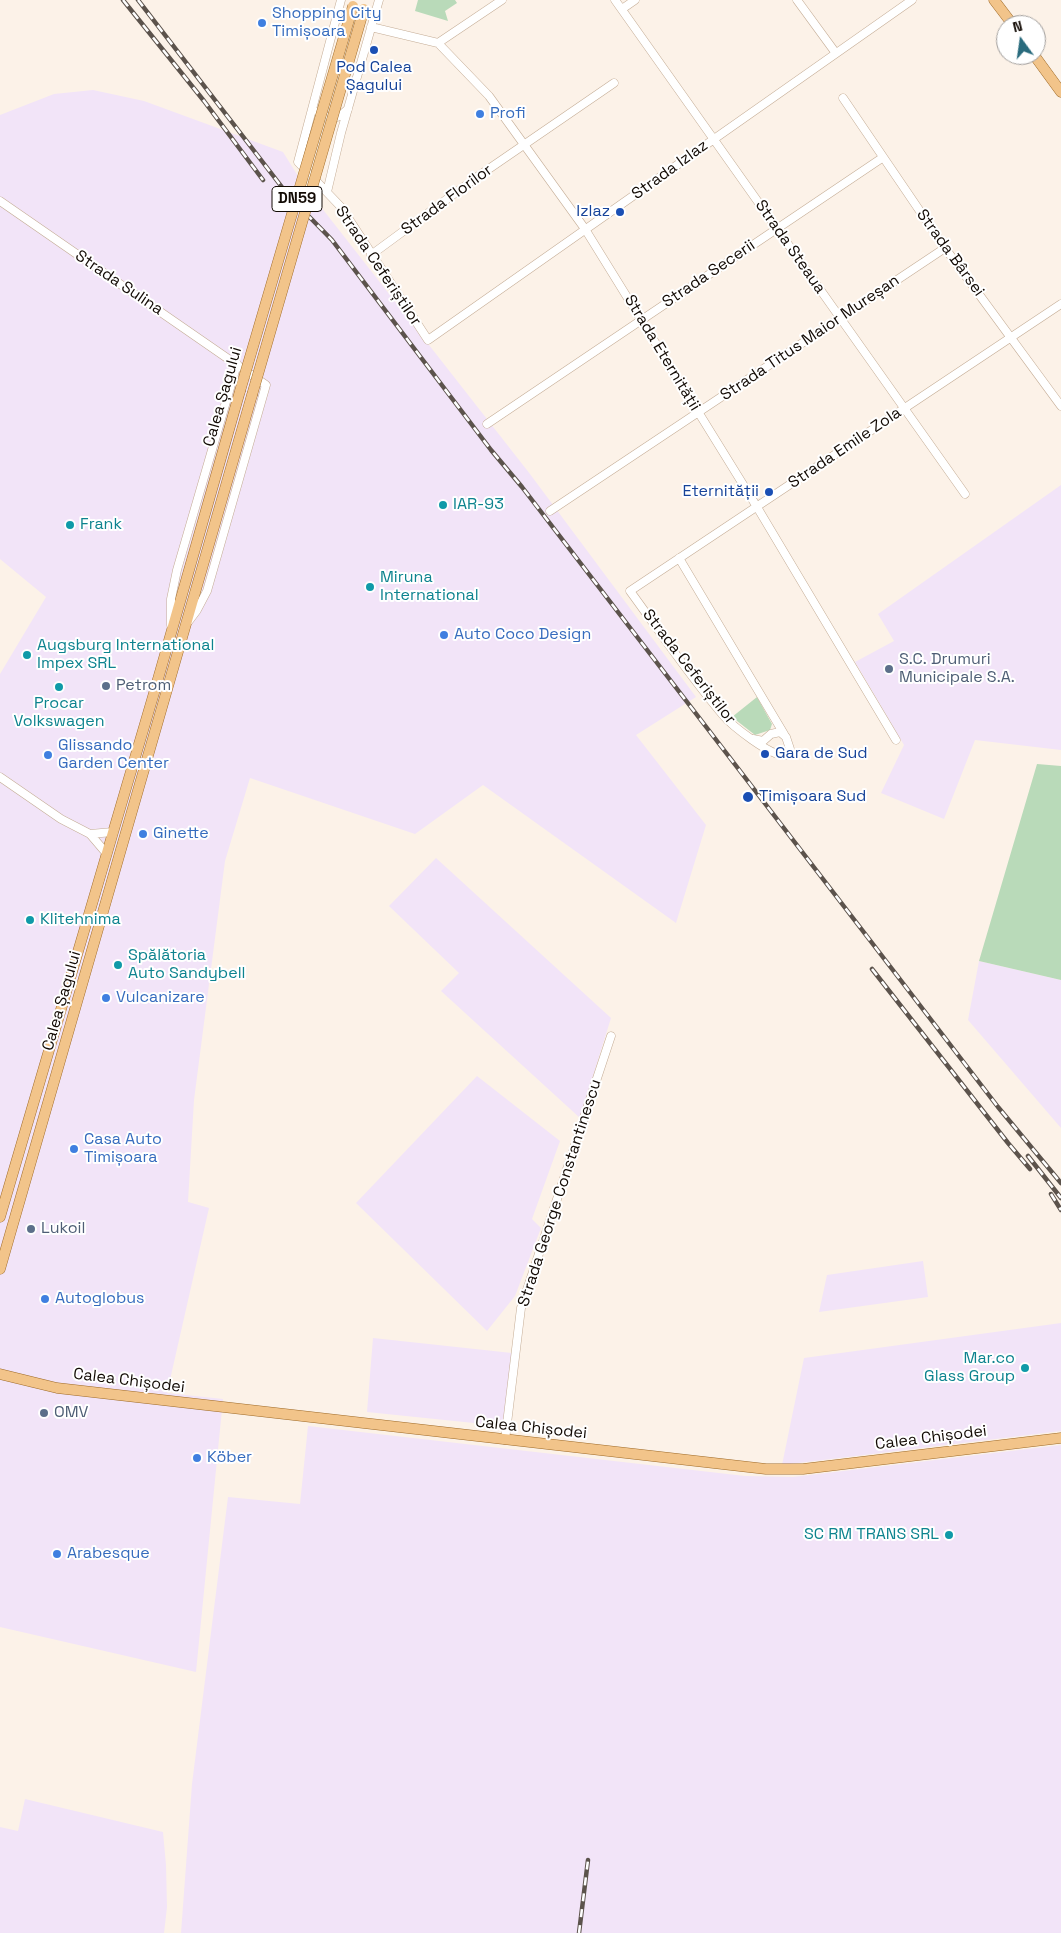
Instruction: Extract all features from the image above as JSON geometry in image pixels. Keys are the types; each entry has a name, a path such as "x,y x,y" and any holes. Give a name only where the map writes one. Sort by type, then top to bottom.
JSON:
{"main road":[{"path":"994,0 1005,15"},
{"name":"Calea Șagului","path":"0,1217 354,3"},
{"name":"Calea Șagului","path":"0,1269 365,4"},
{"path":"1041,65 1061,92"},
{"name":"Calea Chișodei","path":"0,1374 57,1388 505,1440 785,1470 1061,1438"}],"street":[{"path":"327,192 298,162 341,0"},
{"path":"327,192 341,134 379,0"},
{"path":"371,27 438,43 502,0"},
{"name":"Strada Steaua","path":"615,0 965,494"},
{"path":"622,9 635,0"},
{"path":"797,0 835,52"},
{"name":"Strada Izlaz","path":"428,340 835,52 912,0"},
{"name":"Strada Eternității","path":"438,43 489,96 585,229 758,507 896,740"},
{"name":"Strada Florilor","path":"371,255 477,177 525,146 614,83"},
{"name":"Strada Bârsei","path":"843,98 945,248 1061,406"},
{"path":"316,99 316,108 326,118 336,118 348,109"},
{"name":"Strada Secerii","path":"487,424 882,158"},
{"name":"Strada Ceferiștilor","path":"327,192 341,207 428,340"},
{"name":"Strada Sulina","path":"0,201 237,364 266,386"},
{"name":"Strada Titus Maior Mureșan","path":"550,511 699,413 840,316 945,248"},
{"name":"Strada Emile Zola","path":"630,591 1061,304"},
{"name":"Calea Șagului","path":"171,633 171,600 177,570 237,364"},
{"name":"Calea Șagului","path":"185,626 197,610 207,591 266,386"},
{"path":"679,558 785,736 790,747 787,754 780,756 770,751 766,745 777,727 776,722"},
{"name":"Strada Ceferiștilor","path":"630,591 722,715 770,751"},
{"path":"753,739 760,742 778,732 785,736"},
{"path":"0,777 62,819 90,834 107,854"},
{"path":"90,834 113,832"},
{"name":"Strada George Constantinescu","path":"505,1440 521,1308 611,1036"}],"shaded area":[{"path":"93,90 144,101 283,152 303,184 530,474 696,697 636,735 706,825 676,923 483,785 415,834 250,778 225,861 194,1100 188,1202 209,1208 167,1393 223,1399 196,1672 0,1627 0,674 46,597 0,559 0,115 54,94"},
{"path":"1061,485 1061,750 975,740 944,819 881,793 904,745 855,662 894,641 878,614"},
{"path":"436,858 611,1018 580,1118 441,991 459,973 389,906"},
{"path":"979,961 1061,980 1061,1128 968,1020"},
{"path":"477,1076 560,1141 532,1219 541,1228 515,1296 487,1331 356,1203"},
{"path":"923,1261 928,1297 819,1312 827,1275"},
{"path":"1061,1323 1061,1431 782,1465 804,1358"},
{"path":"373,1338 512,1353 503,1426 367,1412"},
{"path":"308,1426 745,1476 793,1477 1061,1445 1061,1933 181,1933 192,1784 228,1497 300,1504"},
{"path":"25,1799 163,1832 167,1907 164,1933 0,1933 0,1827 18,1831"}],"green space":[{"path":"418,0 455,0 457,3 445,11 448,21 415,11"},
{"path":"757,697 772,724 770,730 755,735 732,717"},
{"path":"1037,764 1061,766 1061,980 979,961"}],"railway":[{"path":"123,0 204,101 263,180"},
{"path":"138,0 288,195 332,240 491,450 522,487 998,1107 1061,1183"},
{"path":"872,969 1030,1169"},
{"path":"1028,1156 1061,1198"},
{"path":"1051,1194 1061,1210"},
{"path":"579,1933 588,1860"}],"place":[{"name":"Shopping City Timișoara","path":"262,23"},
{"name":"Pod Calea Șagului","path":"374,50"},
{"name":"Profi","path":"480,114"},
{"name":"Izlaz","path":"620,212"},
{"name":"Eternității","path":"769,492"},
{"name":"IAR-93","path":"443,505"},
{"name":"Frank","path":"70,525"},
{"name":"Miruna International","path":"370,587"},
{"name":"Auto Coco Design","path":"444,635"},
{"name":"Augsburg International Impex SRL","path":"27,655"},
{"name":"S.C. Drumuri Municipale S.A.","path":"889,669"},
{"name":"Petrom","path":"106,686"},
{"name":"Procar Volkswagen","path":"59,687"},
{"name":"Gara de Sud","path":"765,754"},
{"name":"Glissando Garden Center","path":"48,755"},
{"name":"Timișoara Sud","path":"748,797"},
{"name":"Ginette","path":"143,834"},
{"name":"Klitehnima","path":"30,920"},
{"name":"Spălătoria Auto Sandybell","path":"118,965"},
{"name":"Vulcanizare","path":"106,998"},
{"name":"Casa Auto Timișoara","path":"74,1149"},
{"name":"Lukoil","path":"31,1229"},
{"name":"Autoglobus","path":"45,1299"},
{"name":"Mar.co Glass Group","path":"1025,1368"},
{"name":"OMV","path":"44,1413"},
{"name":"Köber","path":"197,1458"},
{"name":"SC RM TRANS SRL","path":"949,1535"},
{"name":"Arabesque","path":"57,1554"}]}
